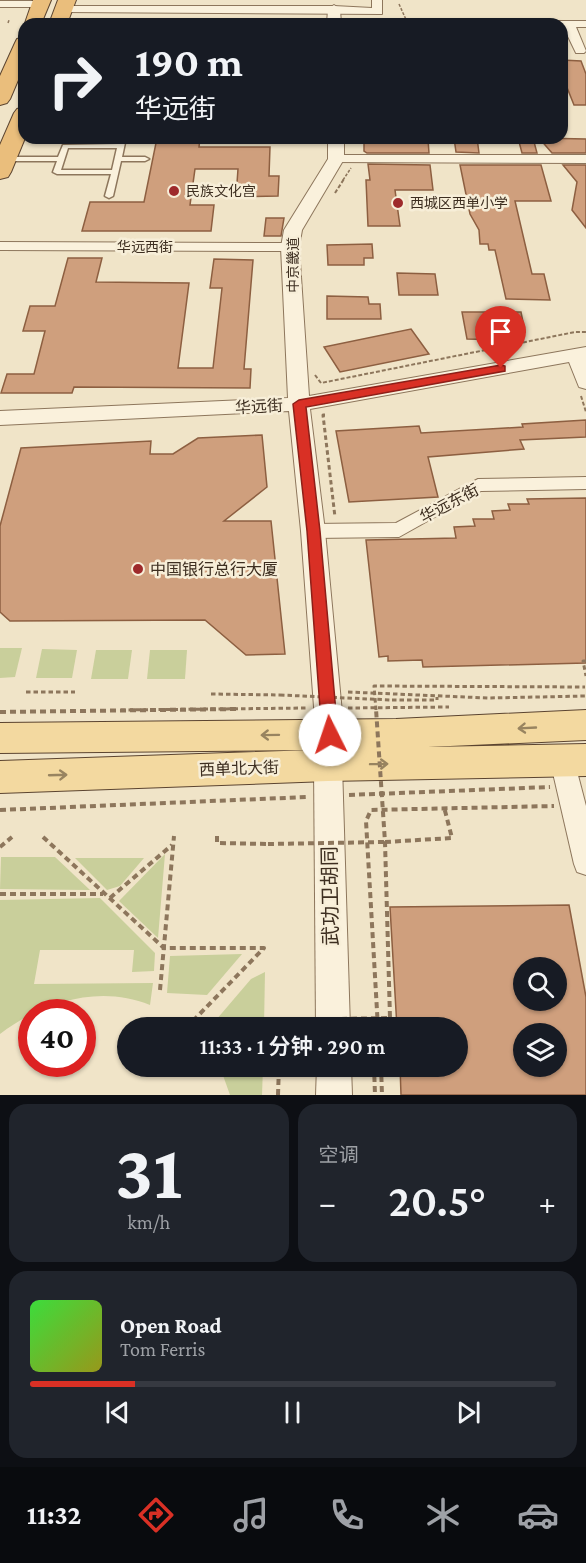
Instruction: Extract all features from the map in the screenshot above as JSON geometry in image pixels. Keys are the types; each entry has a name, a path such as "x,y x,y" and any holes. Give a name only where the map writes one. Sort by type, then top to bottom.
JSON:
{"highway":[{"path":"34,18 41,2"},
{"path":"0,99 18,58"},
{"path":"3,166 18,127"}],"main road":[{"name":"西单北大街","path":"0,777 331,739 586,725"},
{"name":"西单北大街","path":"0,738 331,739 573,778"}],"street":[{"path":"376,0 382,18"},
{"path":"0,4 41,2"},
{"path":"112,18 115,9"},
{"path":"63,11 334,9 378,12"},
{"path":"334,9 334,18"},
{"path":"579,51 569,24 586,24"},
{"path":"336,144 336,159 586,159"},
{"name":"中京畿道","path":"313,531 299,404 290,247 293,230 336,159"},
{"name":"华远西街","path":"0,246 290,247"},
{"path":"582,354 586,383"},
{"name":"华远街","path":"0,418 299,404 582,354"},
{"name":"华远东街","path":"313,531 399,530 478,485 586,483"},
{"name":"武功卫胡同","path":"313,531 331,739 333,1017"},
{"path":"573,778 586,864"},
{"path":"334,1077 334,1095"}],"lane":[{"path":"109,196 115,172 121,146 65,146 57,172 115,172"},
{"path":"3,166 62,159"},
{"path":"118,159 146,159"}],"path":[{"path":"399,4 405,18"},
{"path":"332,198 351,168 358,163"},
{"path":"314,373 321,383 564,334 586,332"},
{"path":"334,412 323,415 336,522"},
{"path":"586,661 583,661 586,676"},
{"path":"390,1017 385,842 374,686 586,688"},
{"path":"26,692 75,692"},
{"path":"211,694 436,698 586,696"},
{"path":"331,739 436,698"},
{"path":"0,810 331,739 457,707"},
{"path":"0,712 331,739 573,778"},
{"path":"377,1017 366,821 371,810 444,807 573,778"},
{"path":"217,836 217,843 385,842 452,838 444,807"},
{"path":"160,990 174,836"},
{"path":"0,847 12,837"},
{"path":"44,837 164,948 264,948 197,1017"},
{"path":"110,898 173,843"},
{"path":"0,894 105,894"},
{"path":"278,1095 279,1077"},
{"path":"374,1077 375,1095"},
{"path":"381,1077 382,1095"}],"green space":[{"path":"0,648 22,648 15,677 0,678"},
{"path":"42,649 77,650 72,678 36,678"},
{"path":"96,650 132,650 128,679 91,679"},
{"path":"150,650 187,650 185,679 147,679"},
{"path":"165,854 158,938 119,901"},
{"path":"1,857 55,857 90,890 0,889"},
{"path":"75,858 144,858 120,886 107,890"},
{"path":"100,898 155,953 154,971 132,972 134,950 40,950 34,984 153,983 150,1005 111,996 78,999 18,999 18,1022 0,1034 0,900"},
{"path":"242,954 207,995 167,993 170,956"},
{"path":"265,972 264,1017 219,1017 251,979"},
{"path":"224,1077 263,1077 262,1095 230,1095"}],"building":[{"path":"568,60 581,61 586,74 586,105 574,105 568,90"},
{"path":"568,139 586,139 586,153 552,153 544,144 568,144"},
{"name":"民族文化宫","path":"156,144 199,144 199,147 270,147 269,176 279,176 278,196 236,197 238,169 195,169 190,205 214,205 211,231 82,231 90,202 144,202"},
{"path":"364,144 428,144 429,153 367,153 364,151"},
{"path":"455,144 478,144 479,153 456,152"},
{"path":"520,144 535,144 537,153 522,153"},
{"path":"368,164 430,165 433,190 395,190 400,226 368,226 366,180 370,180"},
{"path":"460,165 541,165 551,201 515,201 532,274 544,274 550,300 506,299 495,250 489,250 488,244 480,244 479,230 470,214"},
{"path":"563,165 586,165 586,228 572,210 577,182"},
{"path":"266,218 284,218 281,236 264,236"},
{"path":"372,244 373,258 364,258 364,265 328,265 327,245"},
{"path":"68,258 102,258 96,282 189,283 178,368 213,368 222,288 210,288 214,259 253,260 244,369 251,369 250,388 74,387 72,393 1,393 7,374 34,374 45,331 23,331 30,306 55,306"},
{"path":"397,273 435,274 438,295 399,295"},
{"path":"327,296 368,297 369,304 380,304 381,319 327,319"},
{"path":"462,312 521,312 525,332 512,332 514,340 467,339"},
{"path":"411,329 429,354 340,372 324,347"},
{"path":"586,420 586,437 520,440 524,449 428,457 438,497 349,502 336,431 419,426 421,433 523,427 522,424"},
{"name":"中国银行总行大厦","path":"262,435 267,487 224,521 271,521 285,654 246,655 205,620 10,621 0,612 0,526 21,448 151,441 150,454 173,454 198,438"},
{"path":"586,498 586,663 423,667 422,660 388,661 388,656 379,657 366,540 456,538 454,527 475,526 473,519 494,519 492,511 510,510 508,504 529,504 527,499"},
{"path":"569,905 586,997 586,1095 401,1095 400,1077 468,1077 468,1017 396,1017 390,907"}],"place":[{"name":"民族文化宫","path":"174,191"},
{"name":"西城区西单小学","path":"398,203"},
{"name":"中国银行总行大厦","path":"138,569"}],"route":[{"path":"330,735 313,531 299,404 501,368"}]}
